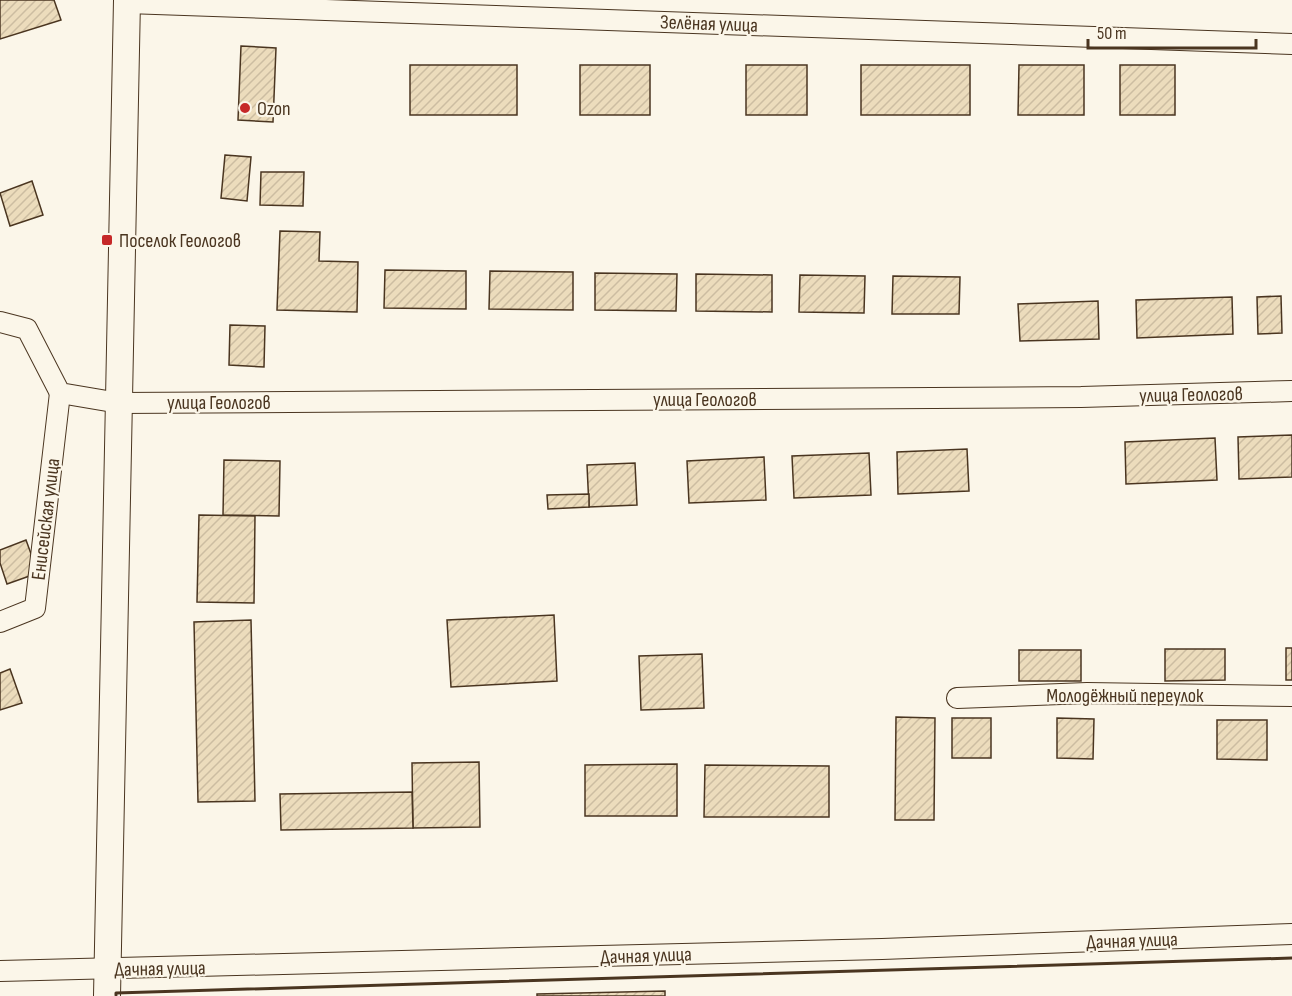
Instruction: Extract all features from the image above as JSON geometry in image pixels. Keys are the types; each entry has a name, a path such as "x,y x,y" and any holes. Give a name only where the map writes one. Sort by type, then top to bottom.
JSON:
{"street":[{"name":"Зелёная улица","path":"127,2 1292,44"},
{"path":"106,996 127,2"},
{"path":"0,322 27,329 60,393"},
{"name":"улица Геологов","path":"60,393 1069,397 1292,391"},
{"name":"Енисейская улица","path":"0,622 35,608 60,393"},
{"name":"Молодёжный переулок","path":"957,698 1087,693 1292,696"},
{"name":"Дачная улица","path":"0,971 882,949 1292,934"}],"building":[{"path":"0,0 54,0 61,20 0,39"},
{"path":"241,46 276,48 273,122 238,120"},
{"path":"410,65 517,65 517,115 410,115"},
{"path":"580,65 650,65 650,115 580,115"},
{"path":"746,65 807,65 807,115 746,115"},
{"path":"861,65 970,65 970,115 861,115"},
{"path":"1019,65 1084,65 1084,115 1018,115"},
{"path":"1120,65 1175,65 1175,115 1120,115"},
{"path":"225,155 251,157 247,201 221,198"},
{"path":"261,172 304,172 303,206 260,205"},
{"path":"32,181 43,215 10,226 0,193"},
{"path":"280,231 320,232 319,261 358,262 357,312 277,310"},
{"path":"385,270 466,271 466,309 384,308"},
{"path":"490,271 573,272 573,310 489,309"},
{"path":"595,273 677,274 676,311 595,310"},
{"path":"696,274 772,275 772,312 696,311"},
{"path":"800,275 865,276 864,313 799,312"},
{"path":"893,276 960,277 959,314 892,314"},
{"path":"1281,296 1282,333 1258,334 1257,297"},
{"path":"1232,297 1233,334 1137,338 1136,300"},
{"path":"1098,301 1099,339 1020,341 1018,304"},
{"path":"230,325 265,326 264,367 229,365"},
{"path":"1292,435 1292,477 1239,479 1238,437"},
{"path":"1215,438 1217,480 1126,484 1125,442"},
{"path":"967,449 969,491 898,494 897,452"},
{"path":"869,453 871,495 794,498 792,456"},
{"path":"764,457 766,500 689,503 687,461"},
{"path":"224,460 280,461 279,516 223,515"},
{"path":"635,463 637,505 589,507 587,465"},
{"path":"589,494 589,507 548,509 547,495"},
{"path":"199,515 255,516 254,603 197,602"},
{"path":"26,540 38,573 7,584 0,563 0,550"},
{"path":"554,615 557,681 451,687 447,620"},
{"path":"251,620 255,801 198,802 194,622"},
{"path":"1286,648 1292,648 1292,680 1286,680"},
{"path":"1165,649 1225,649 1225,680 1165,681"},
{"path":"1019,650 1081,650 1081,681 1019,681"},
{"path":"702,654 704,708 641,710 639,656"},
{"path":"10,669 22,703 0,710 0,673"},
{"path":"896,717 935,718 934,820 895,820"},
{"path":"952,718 991,718 991,758 952,758"},
{"path":"1057,718 1094,719 1093,759 1057,758"},
{"path":"1217,720 1267,720 1267,760 1217,759"},
{"path":"479,762 480,827 413,828 412,763"},
{"path":"677,764 677,816 585,816 585,765"},
{"path":"705,765 829,766 829,817 704,817"},
{"path":"412,792 413,828 281,830 280,794"},
{"path":"665,991 665,996 537,996 537,994"}],"wall":[{"path":"116,995 116,993 1292,958"}],"place":[{"name":"Ozon","path":"245,108"},
{"name":"Поселок Геологов","path":"107,240"}]}
